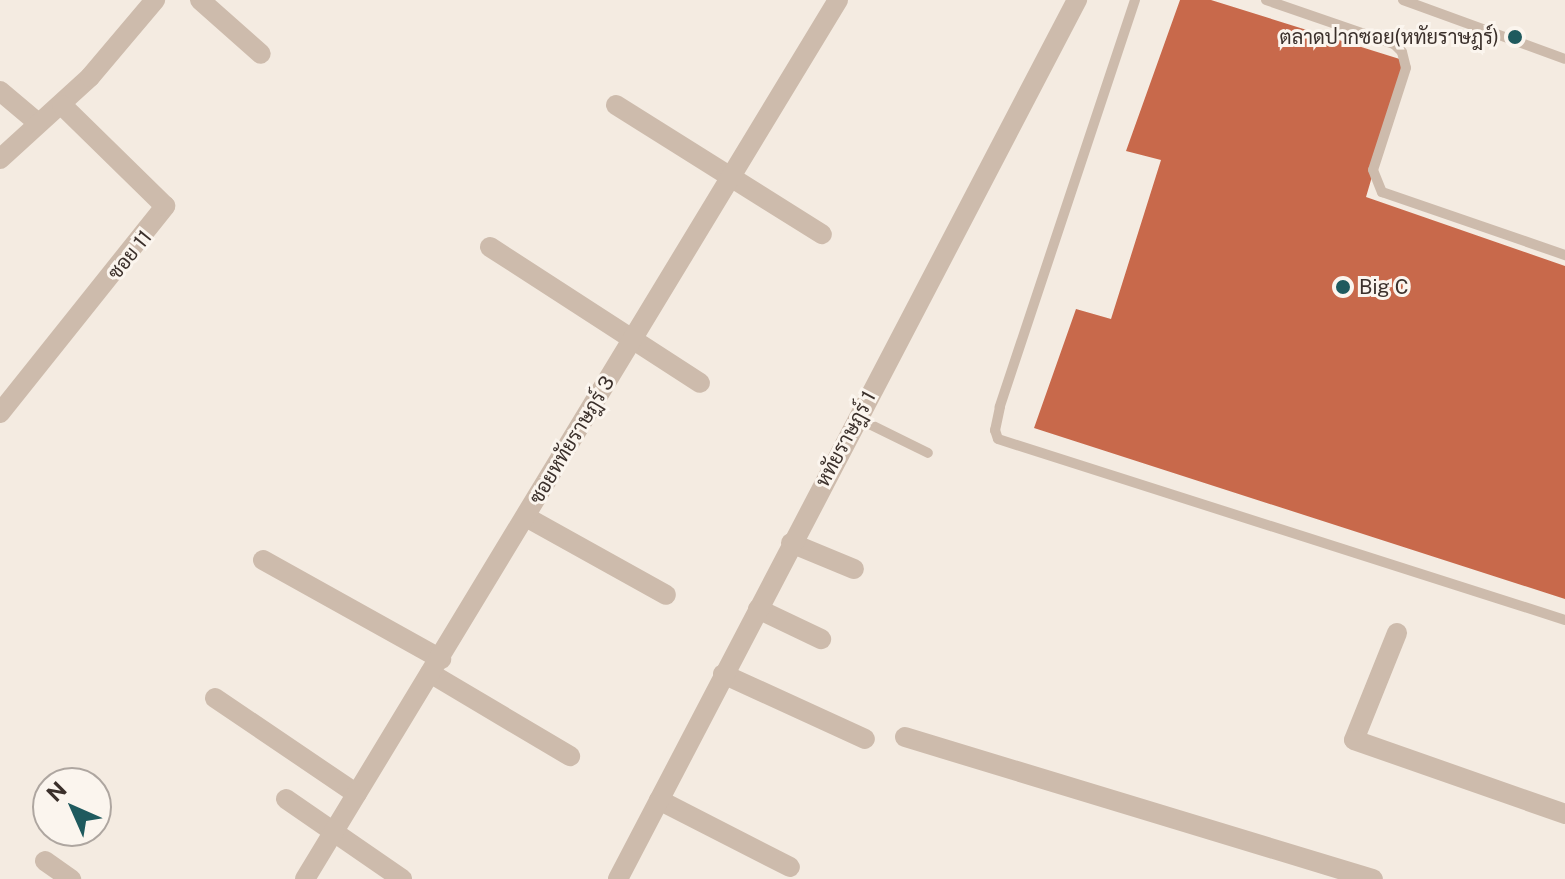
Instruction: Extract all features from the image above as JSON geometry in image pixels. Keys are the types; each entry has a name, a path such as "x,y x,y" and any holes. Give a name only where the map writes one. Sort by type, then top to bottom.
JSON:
{"street":[{"path":"0,159 37,122 62,105 155,0"},
{"path":"200,0 261,54"},
{"name":"ซอยหทัยราษฎร์ 3","path":"305,879 838,0"},
{"name":"หทัยราษฎร์ 1","path":"618,879 1077,0"},
{"path":"0,91 37,122"},
{"name":"ซอย 11","path":"4,399 165,206 62,105"},
{"path":"616,105 822,234"},
{"path":"490,247 700,383"},
{"path":"526,517 666,595"},
{"path":"791,543 854,569"},
{"path":"263,560 435,666 570,756"},
{"path":"758,609 821,639"},
{"path":"1397,633 1354,740 1565,814"},
{"path":"723,674 865,739"},
{"path":"215,698 357,794"},
{"path":"905,737 1352,876 1373,879"},
{"path":"286,799 332,834 402,879"},
{"path":"659,800 790,867"},
{"path":"45,861 71,879"}],"lane":[{"path":"1135,0 1000,407 998,439 1565,620"},
{"path":"1266,0 1394,44 1402,52 1406,68 1373,170 1382,192 1565,255"},
{"path":"1403,0 1428,5 1565,59"},
{"path":"857,418 928,453"}],"building":[{"name":"Big C","path":"1180,0 1211,0 1406,61 1366,197 1565,266 1565,599 1034,428 1076,309 1111,319 1161,160 1126,151"}],"place":[{"name":"ตลาดปากซอย(หทัยราษฎร์)","path":"1515,37"},
{"name":"Big C","path":"1343,287"}]}
